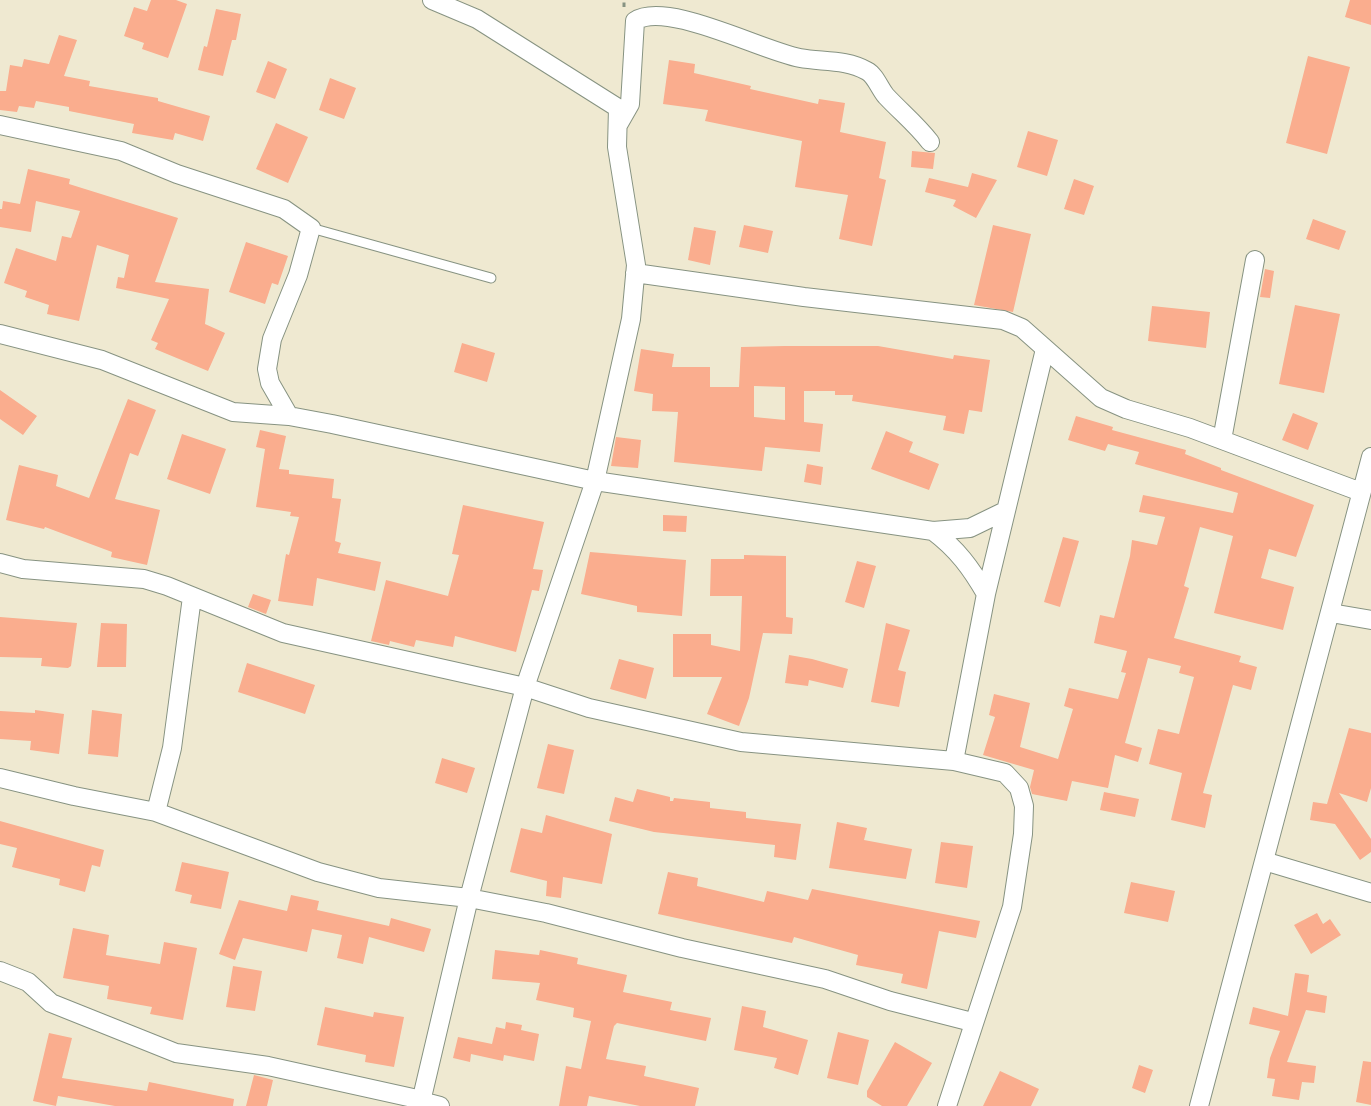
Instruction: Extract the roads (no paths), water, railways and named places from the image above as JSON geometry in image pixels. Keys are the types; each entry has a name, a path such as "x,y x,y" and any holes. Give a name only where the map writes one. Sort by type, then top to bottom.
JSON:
{"street":[{"path":"421,1102 469,898 525,687 595,481 631,319 635,273 623,196 617,126 618,108 477,19 432,0"},
{"path":"617,126 630,104 634,21 644,14 661,14 715,27 798,58 842,62 869,72 885,95 916,124 930,142"},
{"path":"0,125 121,151 177,174 284,210 311,228 298,275 272,339 267,369 270,382 289,416"},
{"path":"1222,440 1255,260"},
{"path":"635,273 804,297 1003,320 1022,328 1101,398 1126,409 1222,440 1362,492"},
{"path":"0,334 102,360 192,394 222,410 289,416 595,481 933,531 970,528 1005,511"},
{"path":"954,762 986,594 1045,349"},
{"path":"1199,1106 1371,457"},
{"path":"933,531 955,548 968,562 986,594"},
{"path":"0,563 23,569 144,579 283,633 525,687 589,708 741,742 954,762 1005,773 1019,788 1024,806 1023,834 1012,907 972,1022 947,1106"},
{"path":"156,812 172,748 192,597"},
{"path":"1331,614 1371,621"},
{"path":"0,778 74,796 156,812 318,872 379,888 469,898 546,913 682,948 825,979 890,1001 972,1022"},
{"path":"1264,861 1371,893"},
{"path":"0,971 28,982 51,1003 176,1053 268,1066 440,1106"}],"lane":[{"path":"311,228 491,278"}]}
